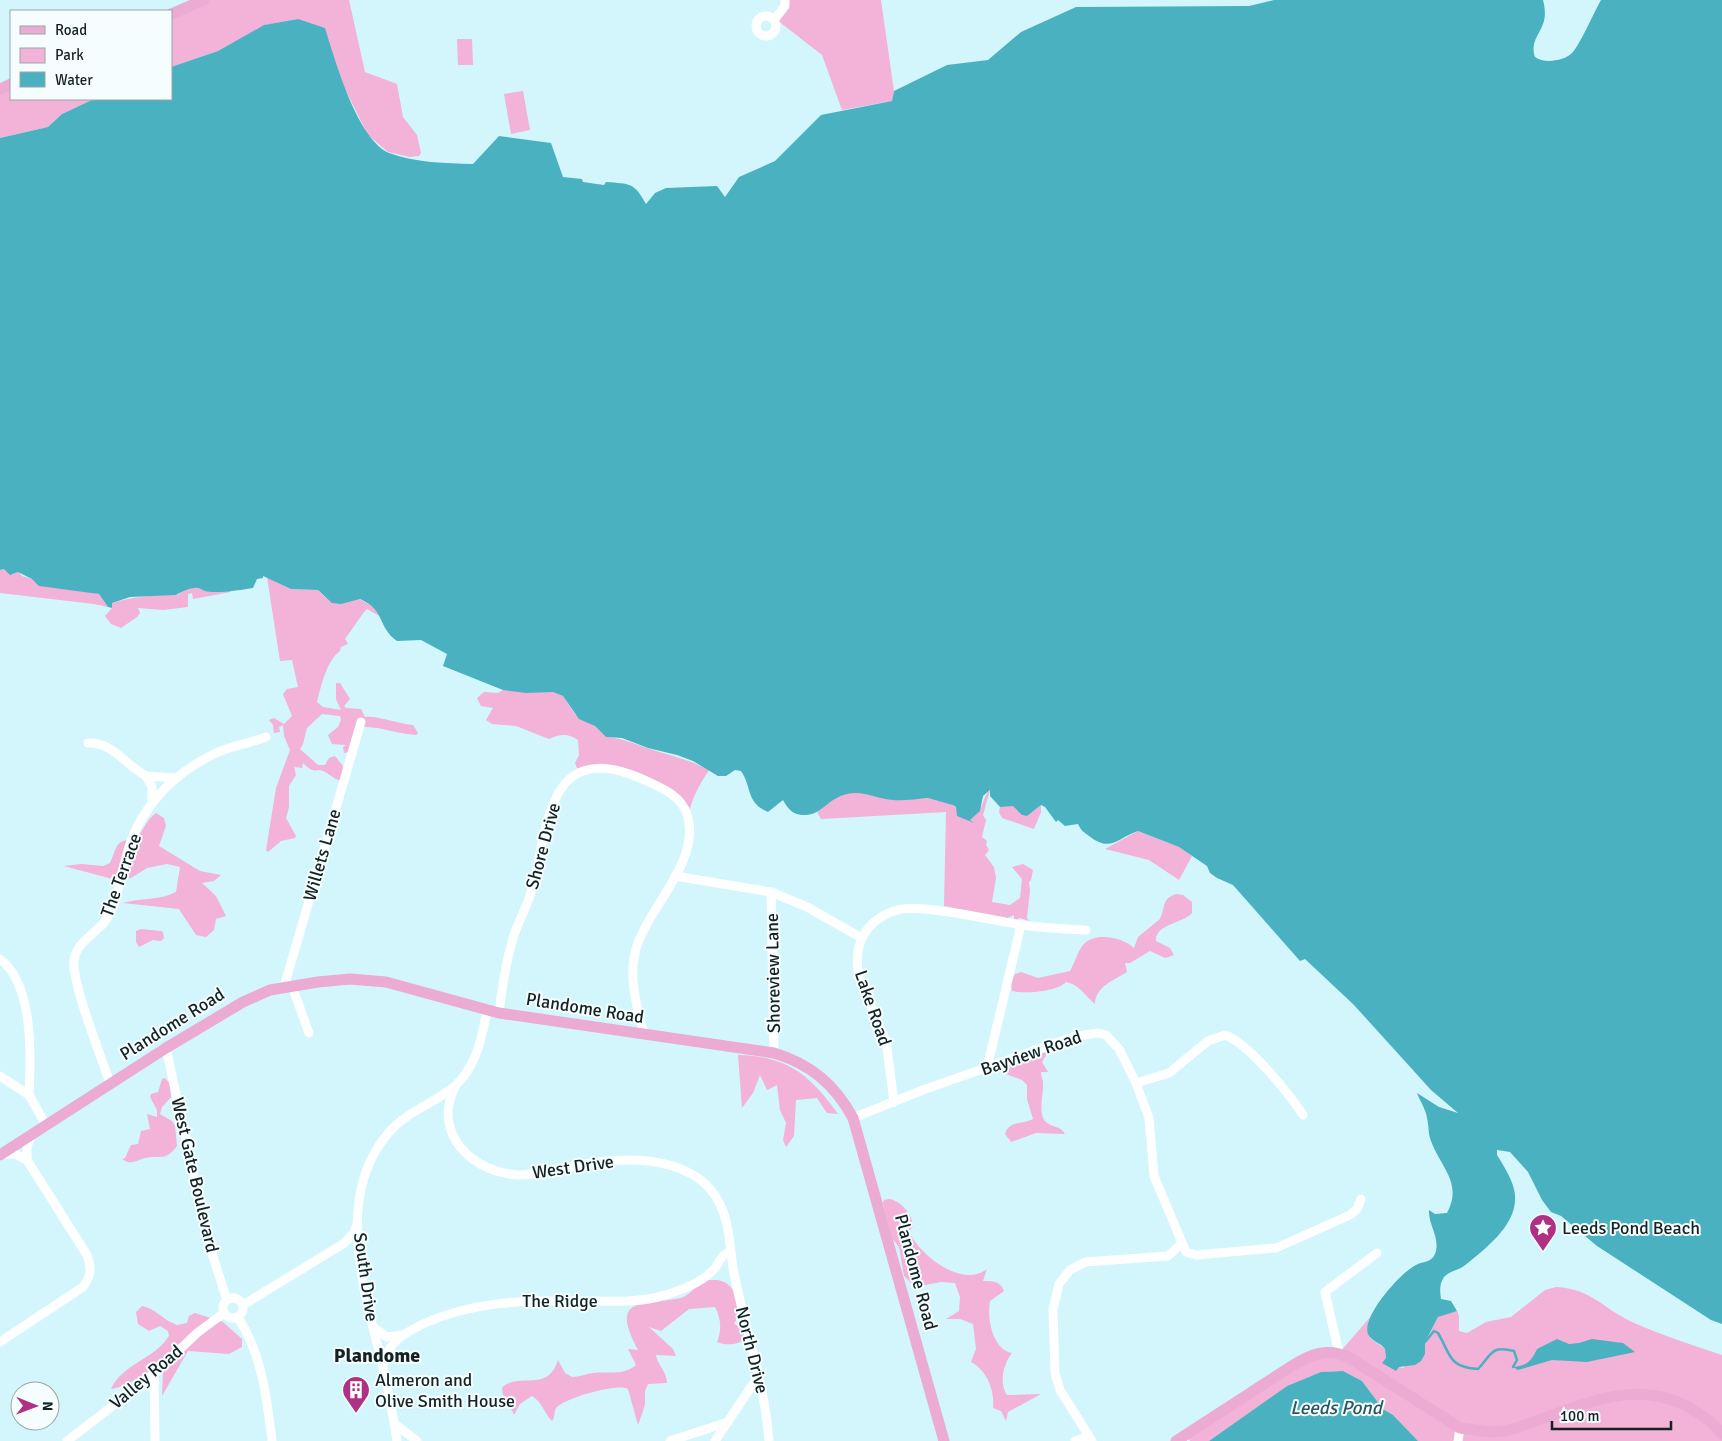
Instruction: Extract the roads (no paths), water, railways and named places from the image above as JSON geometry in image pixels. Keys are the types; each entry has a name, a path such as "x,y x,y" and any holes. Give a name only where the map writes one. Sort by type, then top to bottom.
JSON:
{"main road":[{"path":"172,14 204,0"},
{"name":"Plandome Road","path":"1,1154 166,1048 242,1002 264,992 288,986 340,979 372,980 401,986 493,1012 774,1053 802,1063 822,1077 838,1095 853,1118 944,1441"},
{"path":"1176,1441 1310,1355 1324,1351 1338,1353 1460,1428 1490,1432 1504,1431 1615,1395 1656,1394 1674,1398 1696,1411 1722,1434"}],"street":[{"path":"774,20 785,6 785,0"},
{"name":"Willets Lane","path":"288,986 361,722"},
{"name":"The Terrace","path":"110,1084 78,986 74,960 82,944 110,915 131,841 152,802 176,778 216,753 266,737"},
{"path":"88,742 97,742 107,746 128,765 146,776 176,778"},
{"name":"Shore Drive","path":"493,1012 507,960 531,892 548,816 558,793 574,777 594,767 610,767 641,778 678,798 686,813 688,831 684,856 675,876 642,933 636,950 634,987 644,1035"},
{"path":"146,776 152,787 152,802"},
{"path":"675,876 771,892 807,907 860,937 884,916 904,909 944,912 1022,925 1086,930"},
{"name":"Shoreview Lane","path":"771,892 774,1053"},
{"path":"987,1068 1022,925"},
{"name":"Lake Road","path":"860,937 857,956 859,978 886,1041 894,1102"},
{"path":"0,959 8,967 19,988 30,1029 29,1095"},
{"path":"288,986 309,1033"},
{"name":"South Drive","path":"397,1441 383,1367 365,1298 358,1250 358,1222 364,1184 379,1146 391,1130 407,1116 455,1087 471,1065 493,1012"},
{"name":"Bayview Road","path":"853,1118 1073,1037 1098,1033 1114,1042 1136,1083 1149,1118 1154,1176 1181,1244"},
{"path":"1136,1083 1169,1073 1208,1041 1225,1036 1242,1045 1285,1090 1303,1115"},
{"name":"West Gate Boulevard","path":"166,1048 206,1232 227,1300"},
{"path":"0,1076 29,1095 46,1125"},
{"name":"West Drive","path":"455,1087 450,1099 448,1112 455,1142 478,1163 502,1172 520,1175 584,1164 622,1160 660,1162 680,1168 702,1181 720,1204 725,1216 730,1256"},
{"path":"431,1101 439,1103 448,1112"},
{"path":"0,1342 83,1287 88,1280 90,1264 27,1160 27,1148 31,1135"},
{"path":"1,1154 15,1154 27,1160"},
{"path":"1075,1441 1091,1438 1060,1390 1054,1373 1053,1310 1059,1284 1070,1270 1085,1262 1168,1256 1181,1244 1186,1252 1192,1254 1276,1248 1350,1215 1357,1209 1361,1199"},
{"path":"243,1305 343,1244 354,1233 358,1222"},
{"path":"343,1244 358,1250"},
{"path":"1338,1353 1325,1292 1377,1253"},
{"name":"The Ridge","path":"383,1367 390,1348 403,1335 432,1320 478,1306 522,1301 622,1301 655,1298 685,1288 715,1268 722,1257 730,1256"},
{"name":"North Drive","path":"730,1256 765,1403 769,1441"},
{"path":"715,1268 733,1269"},
{"path":"237,1298 243,1305 243,1313 238,1318 228,1318 224,1313 223,1306 227,1300 237,1298"},
{"name":"Valley Road","path":"67,1441 154,1374 197,1333 224,1313"},
{"path":"238,1318 250,1339 265,1390 272,1441"},
{"path":"372,1326 387,1337 403,1335"},
{"path":"154,1374 155,1441"},
{"path":"715,1441 725,1423 759,1375"},
{"path":"740,1404 755,1399 765,1403"},
{"path":"670,1441 725,1423"},
{"path":"394,1424 417,1441"},
{"path":"1458,1441 1460,1428"}],"water":[{"path":"1274,0 1543,0 1545,18 1534,43 1534,52 1535,57 1539,59 1554,61 1572,53 1601,0 1722,0 1722,1324 1711,1320 1597,1246 1561,1216 1551,1212 1542,1200 1528,1172 1510,1152 1497,1150 1497,1155 1514,1189 1515,1201 1513,1212 1492,1242 1464,1266 1448,1274 1442,1280 1441,1299 1451,1301 1457,1311 1438,1317 1425,1342 1425,1354 1421,1361 1415,1365 1399,1367 1396,1371 1382,1363 1386,1358 1385,1349 1368,1334 1367,1326 1370,1317 1392,1285 1401,1276 1409,1269 1433,1257 1436,1242 1429,1210 1435,1214 1447,1213 1453,1193 1449,1176 1431,1141 1426,1115 1417,1093 1439,1107 1458,1113 1431,1090 1354,1005 1305,959 1300,961 1233,885 1217,878 1210,873 1207,866 1179,847 1138,831 1109,844 1103,843 1084,832 1078,824 1065,826 1058,820 1056,822 1045,807 1041,805 1027,816 1022,815 1013,806 1000,807 990,796 990,790 983,796 980,811 970,820 974,823 957,816 956,807 953,805 932,799 893,800 859,793 840,796 810,815 794,813 783,800 768,812 756,804 741,771 735,770 726,776 718,776 693,761 677,755 648,748 622,738 606,737 595,726 579,719 563,696 553,692 526,693 503,690 443,666 447,654 421,640 397,641 386,630 374,608 360,599 341,604 332,603 318,590 291,589 263,576 263,578 257,579 253,588 215,592 196,588 176,595 130,597 112,603 112,608 108,607 99,594 39,586 32,579 18,572 10,575 4,569 0,570 0,138 48,127 62,114 92,100 172,100 172,67 218,51 264,25 298,19 325,28 341,78 357,116 377,145 389,153 420,161 473,164 499,136 551,143 563,177 582,179 583,182 604,185 606,182 630,185 638,192 646,204 655,193 666,188 717,186 725,197 739,177 775,161 821,115 892,101 894,91 947,65 988,60 1021,32 1076,7 1249,6"},
{"path":"1557,1339 1569,1344 1592,1339 1623,1343 1635,1352 1587,1362 1552,1360 1518,1370 1513,1367 1528,1362 1537,1349"},
{"name":"Leeds Pond","path":"1343,1371 1362,1381 1383,1409 1393,1415 1418,1441 1209,1441 1287,1386 1321,1372"}],"waterway":[{"path":"1425,1342 1434,1331 1438,1333 1448,1354 1456,1363 1468,1368 1478,1369 1489,1355 1496,1350 1506,1349 1514,1351 1517,1360 1513,1367"}],"place":[{"name":"Leeds Pond Beach","path":"1543,1252"},
{"name":"Almeron and Olive Smith House","path":"356,1414"}],"district":[{"name":"Plandome","path":"377,1355"}]}
